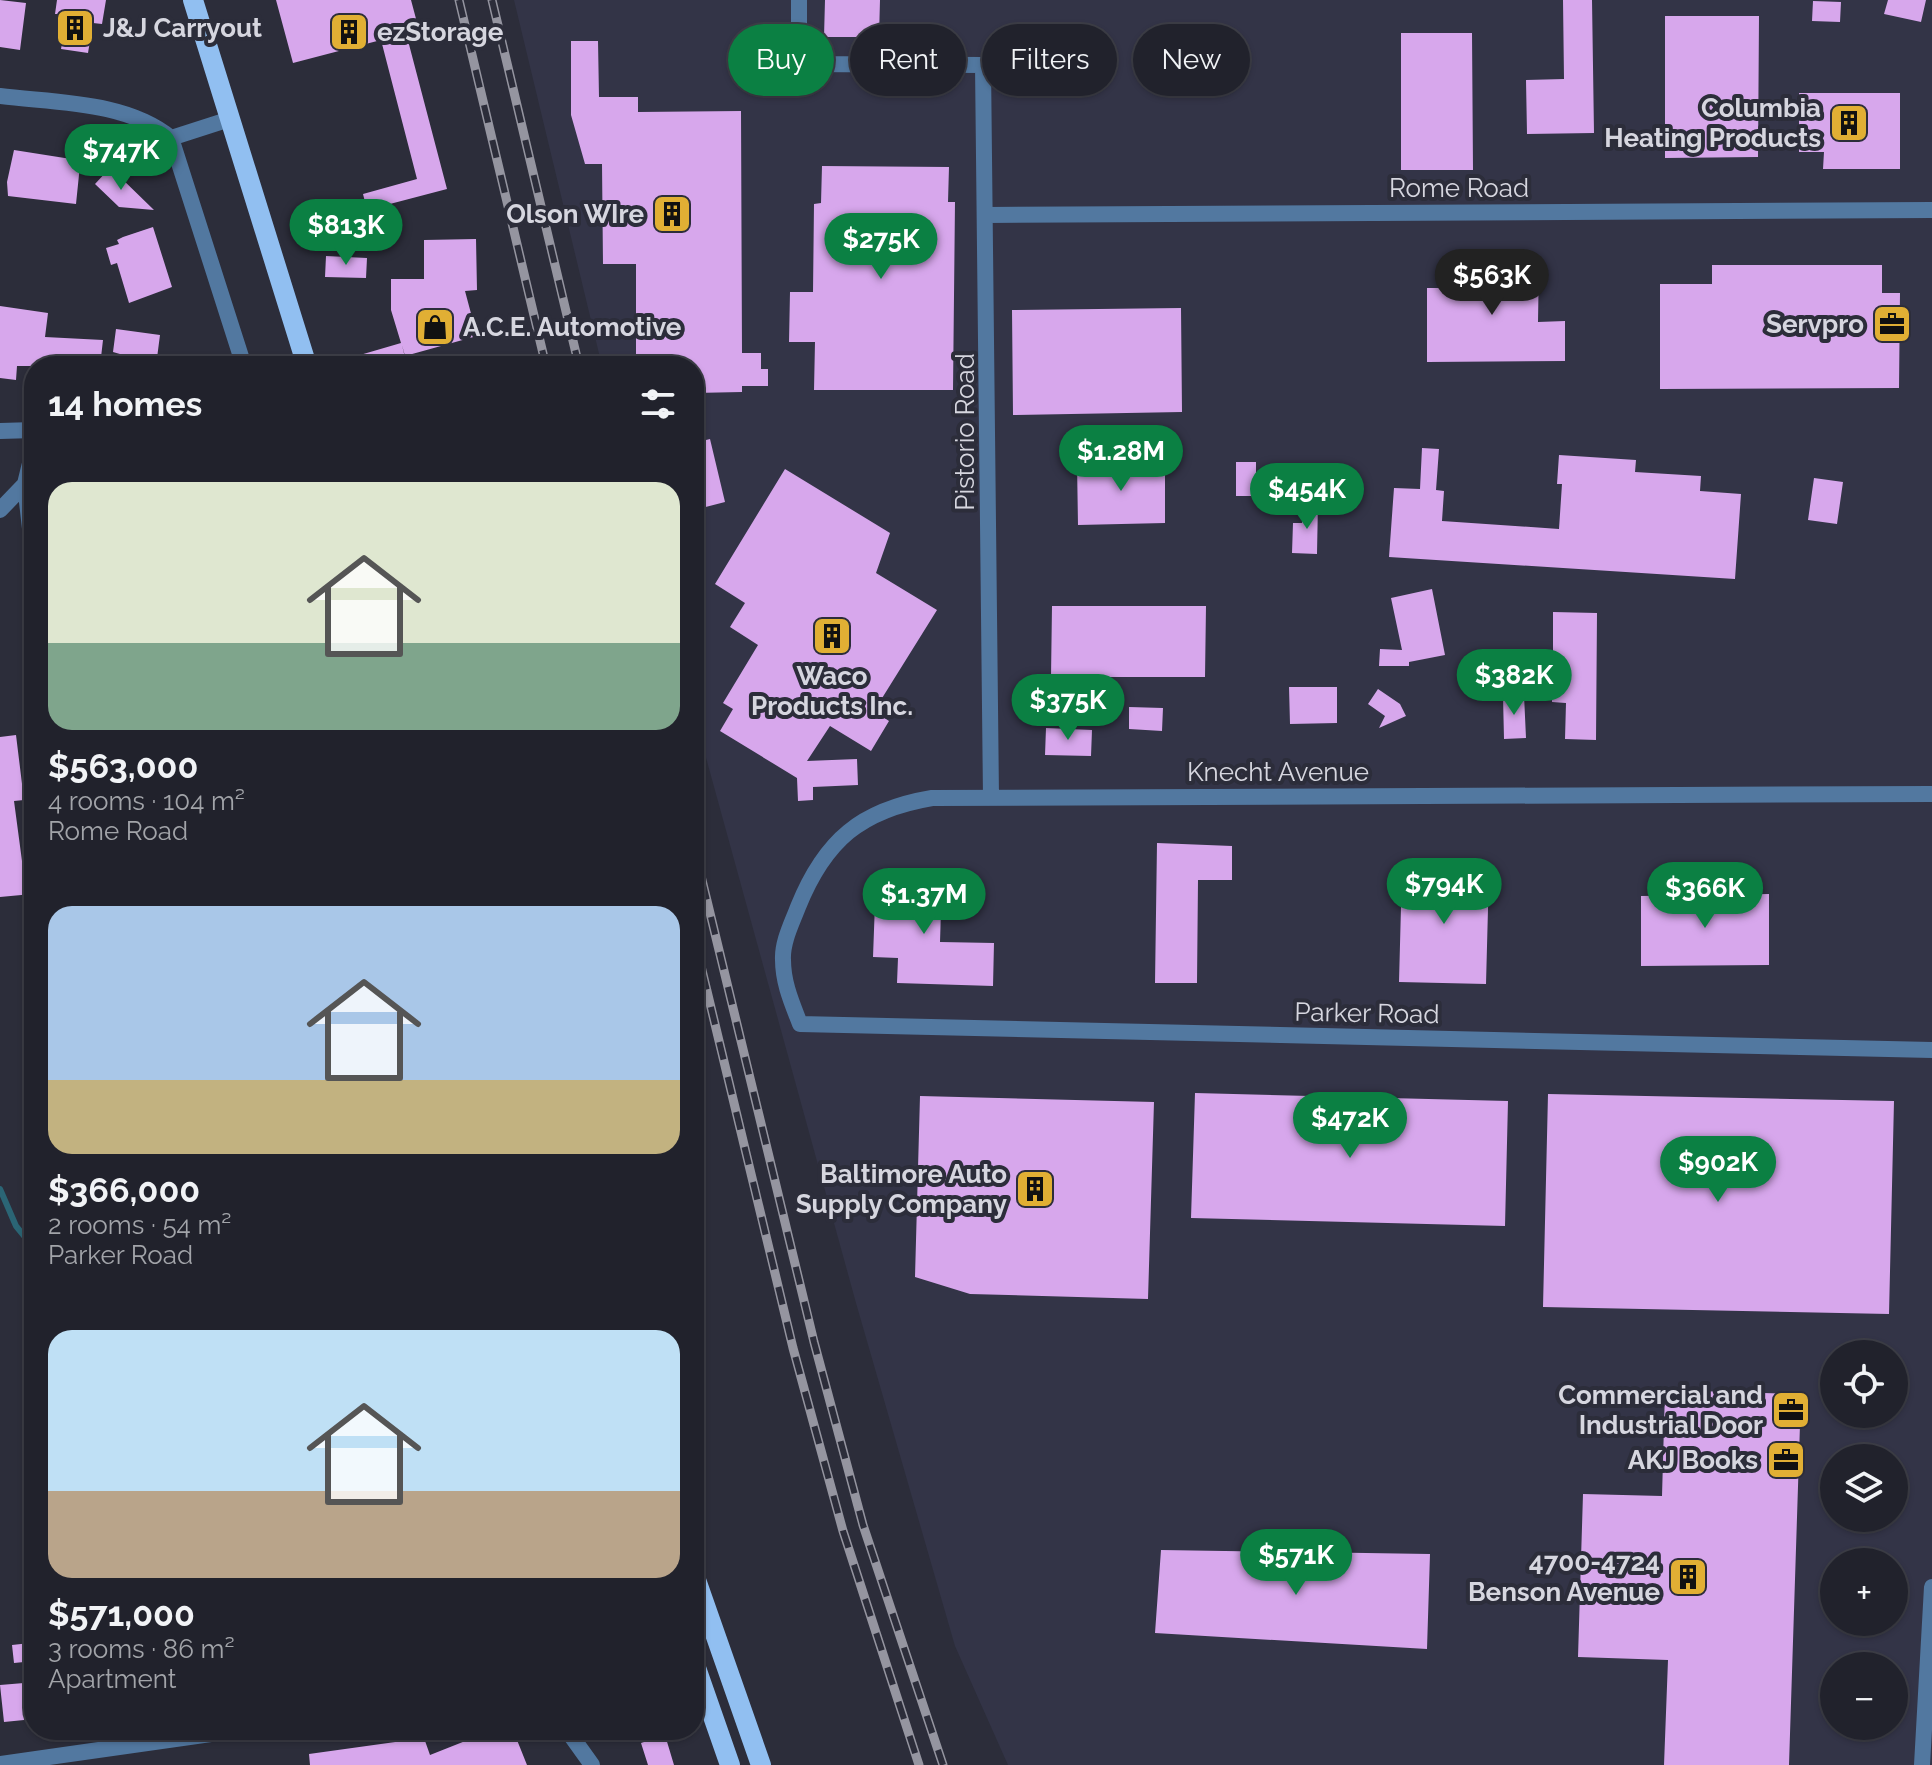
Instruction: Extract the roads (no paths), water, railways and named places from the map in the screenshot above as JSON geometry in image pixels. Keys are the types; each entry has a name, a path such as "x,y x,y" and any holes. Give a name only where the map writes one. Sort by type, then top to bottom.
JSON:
{"main road":[{"path":"193,0 304,356"},
{"path":"704,1603 761,1765"},
{"path":"704,1691 730,1765"}],"street":[{"name":"Pistorio Road","path":"799,0 799,64 983,65 991,798"},
{"path":"0,96 101,109 157,126 171,138 241,356"},
{"path":"171,138 230,119"},
{"name":"Rome Road","path":"987,215 1932,210"},
{"path":"0,431 24,430"},
{"path":"0,510 24,485"},
{"name":"Knecht Avenue","path":"800,1024 790,999 782,955 809,879 824,855 845,833 897,804 932,798 1932,794"},
{"name":"Parker Road","path":"800,1024 1932,1050"},
{"path":"1922,1765 1932,1587"},
{"path":"0,1764 169,1740"},
{"path":"574,1740 592,1765"}],"waterway":[{"path":"0,1189 16,1226 24,1236"}],"railway":[{"path":"459,0 544,356"},
{"path":"492,0 577,356"},
{"path":"704,888 814,1342 863,1525 943,1765"},
{"path":"704,979 793,1348 843,1531 919,1765"}],"place":[{"name":"J&J Carryout","path":"75,28"},
{"name":"ezStorage","path":"349,32"},
{"name":"Columbia Heating Products","path":"1849,123"},
{"name":"Olson WIre","path":"672,214"},
{"name":"Servpro","path":"1892,324"},
{"name":"A.C.E. Automotive","path":"435,327"},
{"name":"Waco Products Inc.","path":"832,636"},
{"name":"Baltimore Auto Supply Company","path":"1035,1189"},
{"name":"Commercial and Industrial Door","path":"1791,1410"},
{"name":"AKJ Books","path":"1786,1460"},
{"name":"4700-4724 Benson Avenue","path":"1688,1577"}]}
